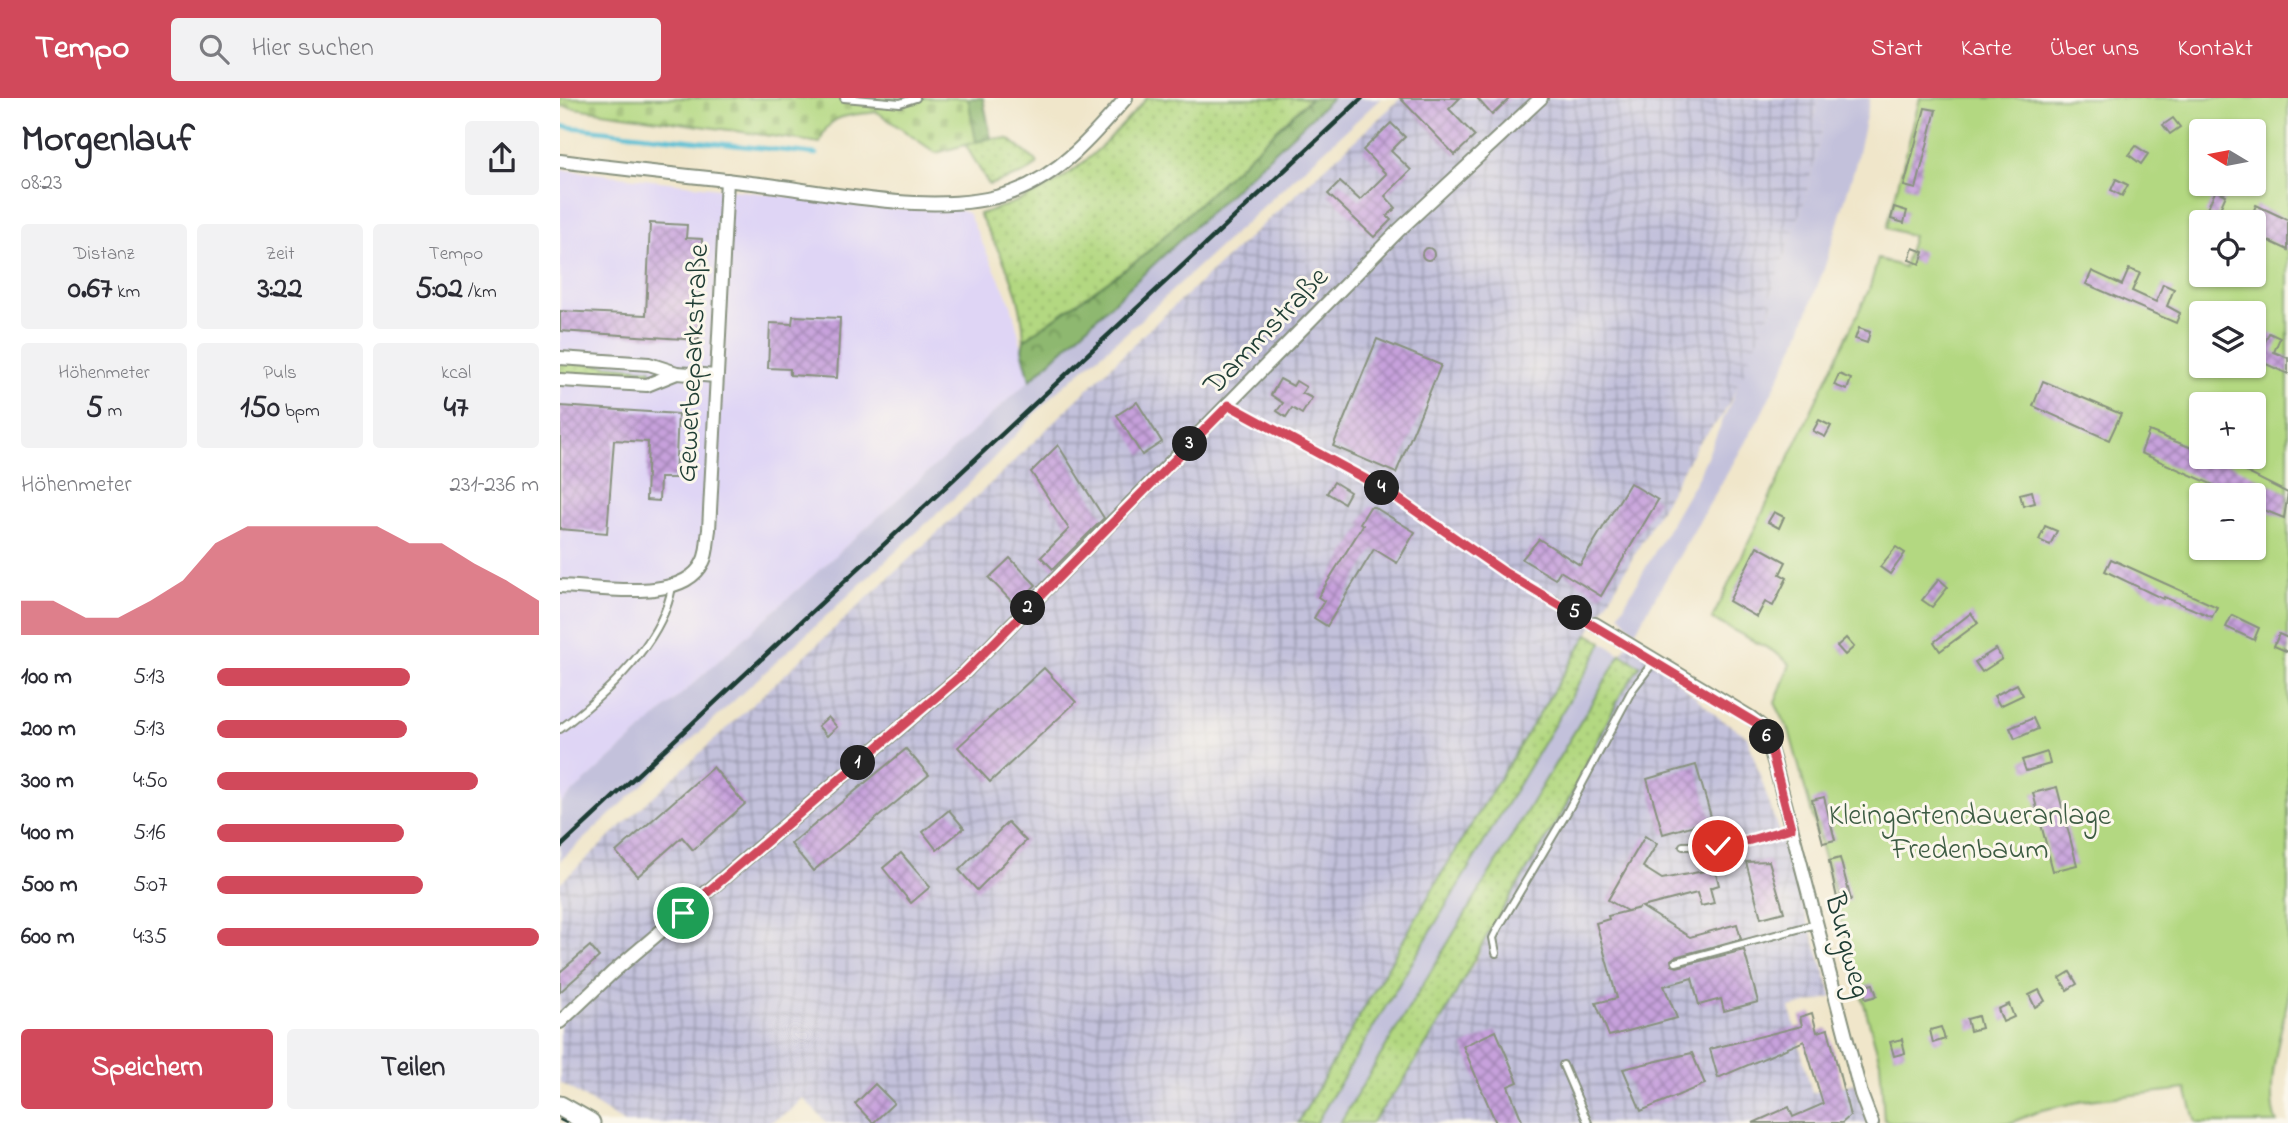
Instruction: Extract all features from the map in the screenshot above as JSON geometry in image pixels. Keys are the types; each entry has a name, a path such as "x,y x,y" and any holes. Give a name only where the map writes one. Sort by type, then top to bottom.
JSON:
{"main road":[{"path":"560,1106 590,1123"}],"street":[{"path":"560,161 895,201 932,202 987,198 1013,192 1065,162 1126,98"},
{"name":"Dammstraße","path":"560,1022 613,972 963,674 1399,230 1541,98"},
{"name":"Gewerbeparkstraße","path":"672,587 694,576 704,561 727,180"},
{"path":"560,358 649,364 677,373 716,376"},
{"path":"560,380 647,385 677,373"},
{"path":"560,586 672,587"},
{"name":"Burgweg","path":"1595,624 1761,726 1770,746 1861,1094 1872,1123"}],"lane":[{"path":"844,98 900,103 916,98"},
{"path":"1229,405 1384,489 1504,572 1595,624"},
{"path":"560,729 579,715 648,647 672,587"},
{"path":"1496,953 1493,938 1498,928 1566,814 1632,690 1655,660"},
{"path":"1683,846 1734,845 1791,828"},
{"path":"1676,962 1816,924"},
{"path":"1563,1065 1588,1123"}],"shaded area":[{"path":"1332,98 1381,98 1125,334 1054,394 967,486 560,861 560,804 1030,380"},
{"path":"1401,98 1819,98 1814,119 1824,121 1805,200 1769,300 1774,302 1747,368 1723,415 1697,445 1604,608 1442,873 1298,1123 827,1123 803,1098 790,1111 769,1123 624,1123 560,1082 560,883 1006,469 1149,329"},
{"path":"1819,98 1870,98 1855,166 1825,266 1798,338 1760,417 1635,632 1619,614 1698,477 1774,303 1769,300 1805,200 1824,121 1814,120"},
{"path":"560,169 894,209 956,209 968,213 1011,304 1030,380 560,804"},
{"path":"1602,642 1621,654 1340,1123 1316,1123"},
{"path":"1628,643 1665,670 1718,717 1747,736 1833,997 1790,1008 1812,1093 1856,1083 1868,1123 1371,1123 1402,1083 1476,960 1491,928 1562,813 1621,694 1640,666 1621,654"}],"green space":[{"path":"560,98 968,98 976,142 936,153 877,112 841,117 828,126 820,143 560,106"},
{"path":"968,98 983,98 991,138 976,142"},
{"path":"1147,98 1311,98 1141,258 1024,340 1020,305 1010,274 979,214 1032,195 1073,171 1109,139"},
{"path":"1311,98 1332,98 1030,380 1022,349 1024,340 1141,258"},
{"name":"Kleingartendaueranlage Fredenbaum","path":"1920,98 2288,98 2288,998 2272,1079 2273,1110 2277,1123 2196,1123 2186,1089 2088,1100 2042,1110 2010,1123 1894,1123 1884,1120 1880,1062 1789,730 1775,703 1790,664 1775,652 1712,619 1869,290 1878,259 1904,267 1913,236 1887,228"},
{"path":"991,138 1009,139 1037,162 1037,165 1023,174 989,185 965,144"},
{"path":"560,361 651,369 649,380 560,377"},
{"path":"1588,634 1602,642 1596,655 1316,1123 1298,1123 1442,873"},
{"path":"1621,654 1640,666 1621,694 1562,813 1491,928 1442,1019 1402,1083 1371,1123 1340,1123"}],"building":[{"path":"1400,98 1460,98 1449,109 1475,136 1455,155"},
{"path":"1477,98 1510,98 1492,115"},
{"path":"1925,108 1936,110 1916,189 1904,186"},
{"path":"2173,118 2180,127 2170,134 2163,125"},
{"path":"1391,123 1405,137 1391,151 1411,170 1385,196 1396,208 1387,216 1391,220 1374,237 1328,194 1340,182 1360,200 1386,174 1363,150"},
{"path":"2136,146 2148,154 2141,164 2129,155"},
{"path":"2116,179 2128,185 2122,196 2111,190"},
{"path":"2213,196 2226,196 2219,210 2206,210"},
{"path":"2256,205 2288,220 2288,250 2266,240 2266,210 2254,210"},
{"path":"1894,207 1907,211 1904,223 1891,219"},
{"path":"650,223 687,225 686,238 702,239 699,340 560,331 560,311 646,315"},
{"path":"1913,248 1924,252 1920,264 1909,260"},
{"path":"1423,249 1433,249 1433,259 1423,259"},
{"path":"2129,269 2140,273 2132,291 2156,302 2163,284 2174,289 2167,306 2180,313 2176,323 2086,284 2092,271 2122,285"},
{"path":"793,316 840,318 837,378 790,375 790,369 768,368 770,323 792,324"},
{"path":"1859,328 1870,332 1867,343 1855,339"},
{"path":"2269,333 2280,338 2274,352 2288,358 2288,374 2266,364 2266,340"},
{"path":"1377,339 1441,365 1396,473 1333,446"},
{"path":"1839,374 1851,379 1847,390 1834,385"},
{"path":"1280,379 1293,386 1296,381 1306,387 1302,393 1312,398 1302,414 1292,408 1286,417 1277,411 1283,403 1271,395"},
{"path":"2043,381 2121,414 2109,440 2033,406"},
{"path":"1137,402 1162,442 1142,455 1117,415"},
{"path":"560,406 678,414 675,478 660,478 659,501 646,500 648,442 614,440 607,533 560,529"},
{"path":"1819,420 1831,426 1825,437 1813,431"},
{"path":"2149,431 2189,447 2189,469 2240,469 2288,493 2284,518 2266,511 2266,483 2209,483 2141,453"},
{"path":"1058,445 1104,518 1053,569 1041,557 1069,529 1031,472"},
{"path":"1334,482 1350,492 1344,503 1327,493"},
{"path":"1630,483 1658,500 1601,596 1560,571 1555,579 1522,559 1539,539 1580,565"},
{"path":"2032,491 2035,503 2023,506 2020,494"},
{"path":"1370,507 1415,532 1397,563 1374,549 1327,626 1314,618 1324,601 1318,597 1363,525 1360,523"},
{"path":"1774,512 1784,517 1779,528 1768,522"},
{"path":"2045,526 2057,531 2050,545 2039,540"},
{"path":"1757,546 1786,562 1780,574 1787,578 1773,606 1765,602 1757,617 1729,601"},
{"path":"1896,547 1905,553 1890,574 1880,567"},
{"path":"1010,558 1036,585 1015,605 989,578"},
{"path":"2111,559 2217,607 2212,617 2164,597 2163,599 2105,571"},
{"path":"1939,579 1948,587 1932,607 1922,600"},
{"path":"1971,613 1978,623 1940,651 1934,642"},
{"path":"2232,615 2259,628 2254,640 2226,627"},
{"path":"2279,634 2288,638 2288,652 2274,646"},
{"path":"1846,638 1854,647 1845,655 1837,646"},
{"path":"1996,649 2002,659 1982,672 1975,662"},
{"path":"1044,668 1076,702 990,782 958,747"},
{"path":"2017,684 2023,695 2000,706 1994,696"},
{"path":"828,717 837,727 827,736 818,726"},
{"path":"2033,718 2038,729 2015,739 2010,728"},
{"path":"906,749 929,775 813,871 791,844"},
{"path":"2047,752 2050,764 2026,771 2022,760"},
{"path":"1696,765 1712,820 1663,834 1647,779"},
{"path":"713,767 745,804 693,850 682,837 638,876 616,852"},
{"path":"2057,787 2077,865 2053,871 2033,793"},
{"path":"1824,797 1835,840 1823,843 1812,800"},
{"path":"949,810 964,828 937,850 923,832"},
{"path":"1008,822 1026,841 977,890 959,870"},
{"path":"1645,836 1657,844 1643,867 1662,879 1715,869 1719,885 1710,888 1714,903 1701,906 1697,893 1642,907 1690,937 1737,924 1741,939 1675,957 1671,960 1672,965 1677,967 1744,950 1758,1002 1724,1011 1721,999 1699,1005 1692,978 1664,986 1677,1018 1609,1036 1596,1003 1617,998 1596,923 1609,919 1608,916 1640,908 1627,911 1608,900"},
{"path":"901,853 930,887 911,903 883,868"},
{"path":"1840,858 1851,900 1838,903 1829,861"},
{"path":"1769,861 1784,912 1761,918 1746,862"},
{"path":"590,946 599,957 560,992 560,972"},
{"path":"2070,972 2077,984 2067,990 2060,978"},
{"path":"1873,984 1877,996 1866,999 1862,987"},
{"path":"2039,990 2045,1001 2035,1007 2029,995"},
{"path":"2009,1004 2014,1017 2003,1022 1998,1009"},
{"path":"1812,1013 1817,1032 1828,1029 1850,1116 1842,1123 1753,1123 1789,1107 1793,1117 1823,1104 1804,1041 1718,1078 1710,1049 1802,1026 1800,1017"},
{"path":"1978,1016 1981,1028 1970,1031 1967,1019"},
{"path":"1941,1027 1945,1039 1933,1043 1930,1030"},
{"path":"1496,1031 1518,1082 1508,1086 1523,1123 1496,1123 1463,1046"},
{"path":"1902,1039 1905,1053 1894,1056 1890,1042"},
{"path":"1692,1053 1705,1084 1641,1111 1623,1069"},
{"path":"875,1084 894,1103 873,1123 855,1104"}],"waterway":[{"path":"560,126 816,154"}],"tram line":[{"path":"560,1120 566,1123"}],"railway":[{"path":"560,847 1362,98"}],"route":[{"path":"683,913 963,674 1229,405 1384,489 1504,572 1628,643 1761,726 1770,746 1791,828 1734,845 1718,846"}]}
